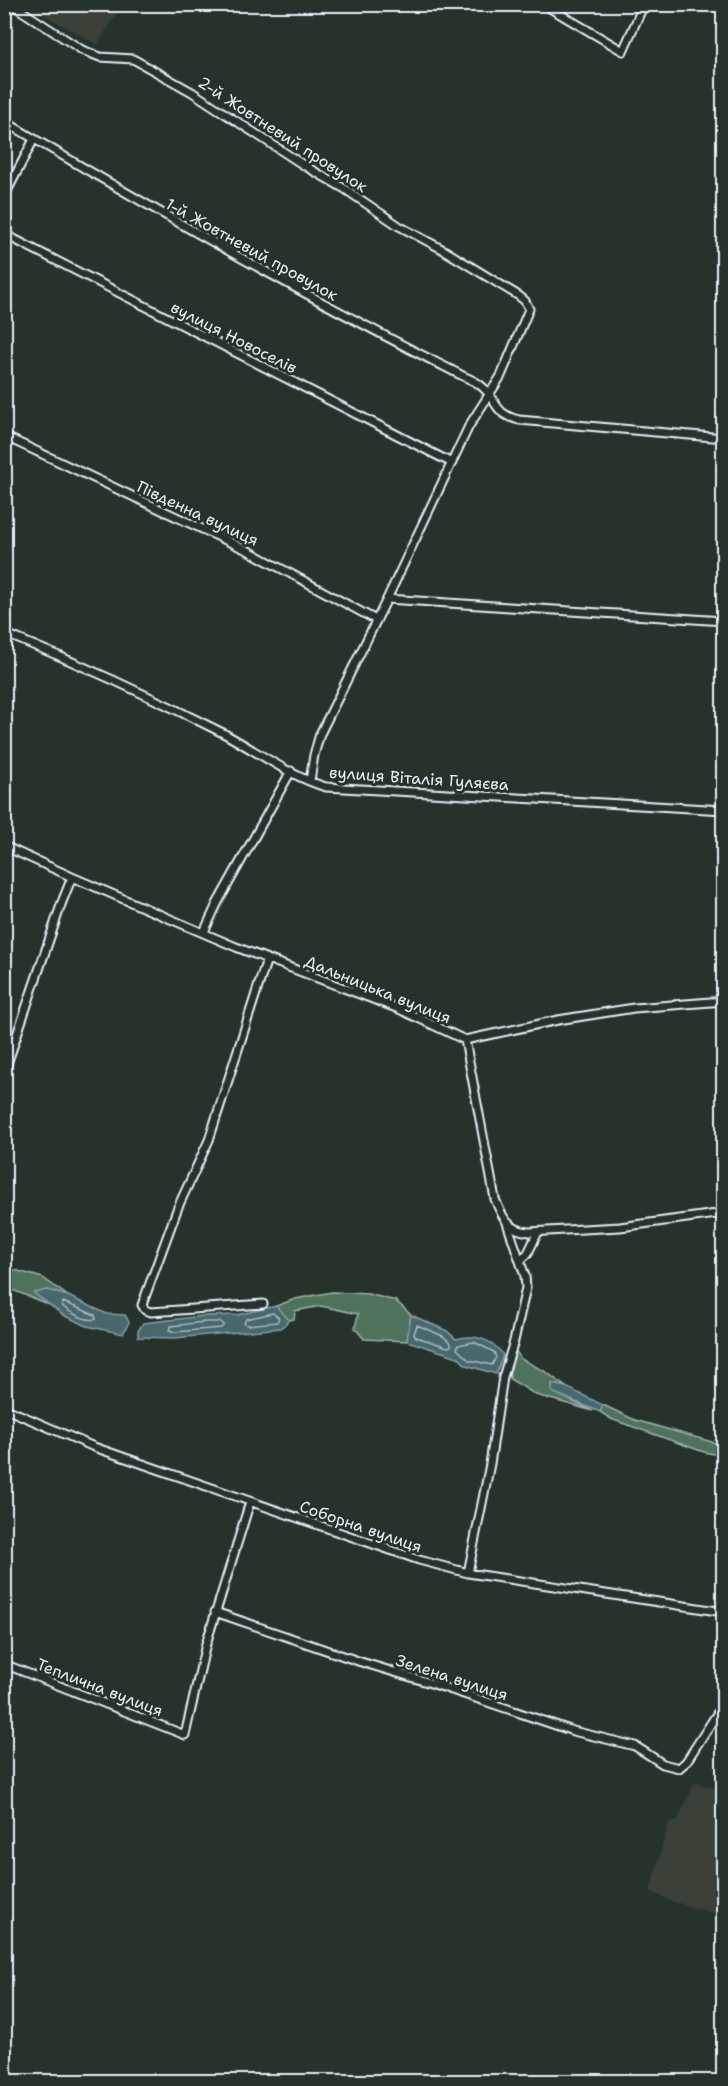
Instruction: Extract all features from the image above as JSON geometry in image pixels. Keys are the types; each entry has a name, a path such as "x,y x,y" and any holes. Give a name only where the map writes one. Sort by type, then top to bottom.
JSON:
{"street":[{"name":"2-й Жовтневий провулок","path":"11,4 82,50 100,57 133,59 192,92 399,226 519,296 529,309 501,376 488,394"},
{"path":"543,4 623,51 644,4"},
{"name":"1-й Жовтневий провулок","path":"4,122 239,259 480,385 488,394"},
{"path":"4,197 34,139"},
{"name":"вулиця Новоселів","path":"4,234 452,463"},
{"path":"310,781 320,734 472,420 488,394 503,415 519,420 723,438"},
{"name":"Південна вулиця","path":"4,436 247,550 376,620"},
{"path":"387,599 723,621"},
{"name":"вулиця Віталія Гуляєва","path":"4,633 159,701 310,781 326,787 723,810"},
{"path":"204,932 217,904 291,771"},
{"name":"Дальницька вулиця","path":"4,846 267,959 399,1009 465,1040 495,1199 507,1223 525,1276 526,1288 503,1377 490,1464 468,1574"},
{"path":"4,1074 72,877"},
{"path":"263,1304 151,1312 145,1310 142,1305 178,1208 209,1140 267,959"},
{"path":"465,1040 569,1018 634,1008 723,1000"},
{"path":"507,1223 521,1231 538,1232 620,1227 723,1213"},
{"path":"520,1261 528,1253 538,1232"},
{"name":"Соборна вулиця","path":"4,1408 94,1447 383,1549 468,1574 723,1612"},
{"path":"215,1612 250,1502"},
{"name":"Теплична вулиця","path":"4,1665 185,1735 215,1612"},
{"name":"Зелена вулиця","path":"215,1612 573,1731 634,1746 663,1764 679,1768 691,1755 723,1703"}],"shaded area":[{"path":"122,4 97,45 27,5"},
{"path":"695,1782 723,1791 723,1916 671,1901 650,1891 669,1822 678,1820"}],"green space":[{"path":"4,1267 43,1278 68,1296 47,1290 35,1293 52,1306 5,1287"},
{"path":"332,1292 368,1294 396,1301 411,1315 407,1341 364,1339 355,1328 358,1314 321,1306 295,1311 294,1319 289,1320 276,1306 295,1299"},
{"path":"515,1350 521,1359 546,1372 566,1387 553,1384 553,1392 593,1411 536,1395 510,1379 509,1370"},
{"path":"603,1405 635,1420 723,1445 723,1456 704,1452 611,1419 600,1412"}],"water":[{"path":"47,1290 68,1296 107,1314 125,1315 129,1322 123,1334 87,1326 63,1315 34,1293"},
{"path":"276,1306 289,1320 281,1328 175,1338 138,1337 138,1331 143,1323 204,1316 237,1315"},
{"path":"411,1315 447,1331 456,1339 470,1337 482,1339 494,1345 503,1355 496,1374 466,1365 458,1357 407,1341"},
{"path":"552,1384 566,1387 603,1405 600,1412 552,1392"}]}
